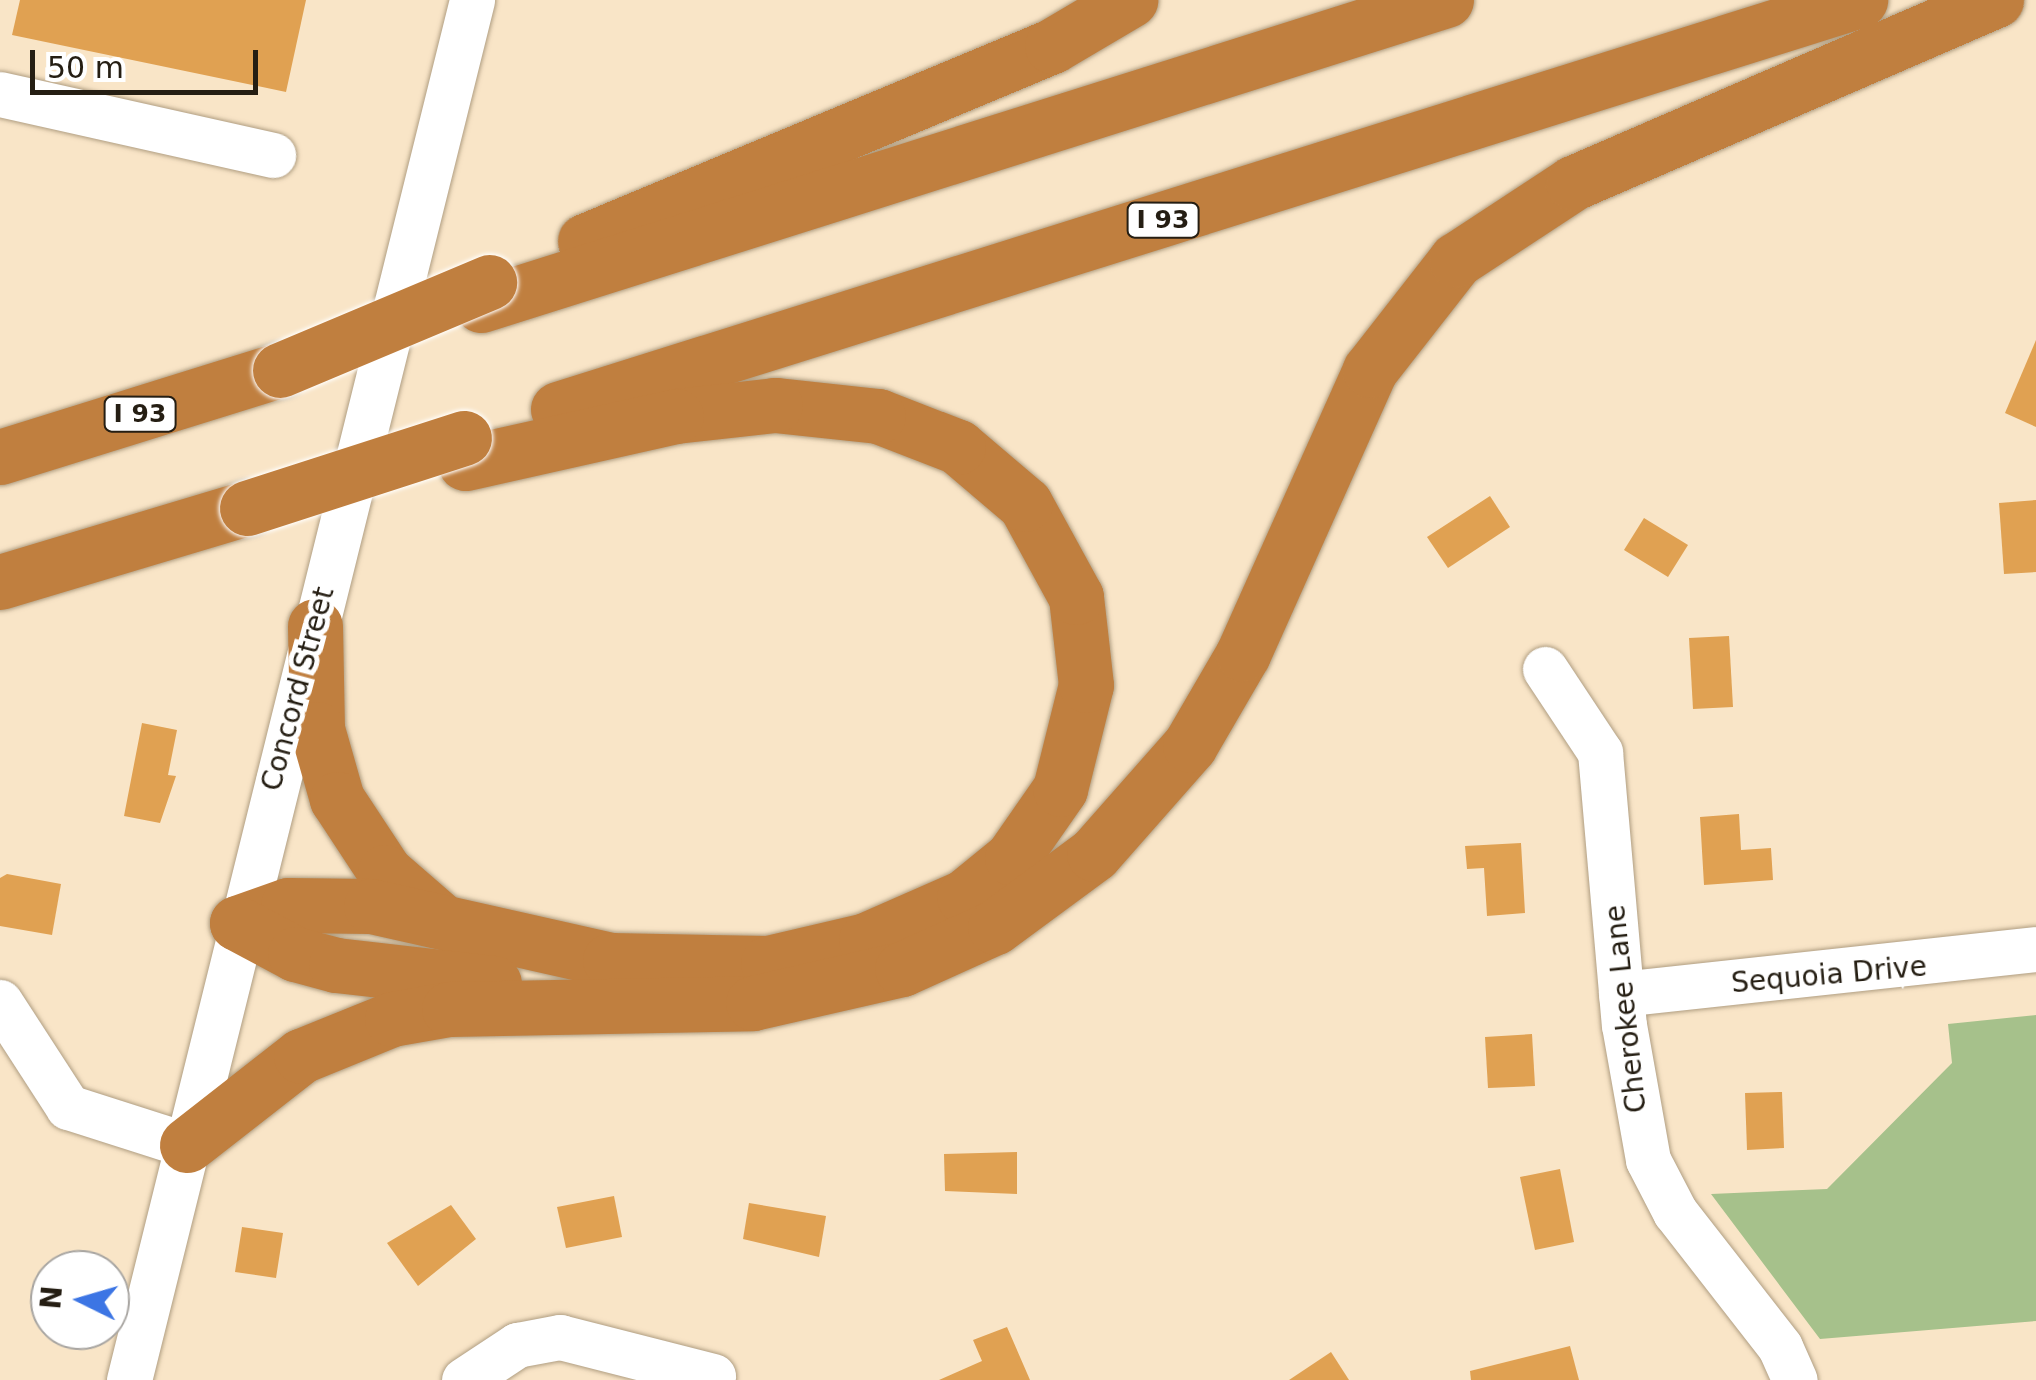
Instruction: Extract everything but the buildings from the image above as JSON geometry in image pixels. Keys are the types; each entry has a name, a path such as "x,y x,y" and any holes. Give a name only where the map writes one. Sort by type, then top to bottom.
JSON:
{"highway":[{"path":"485,294 1052,46 1130,0"},
{"name":"I 93","path":"0,457 280,370 485,294 1446,0"},
{"name":"I 93","path":"465,451 1860,0"},
{"path":"186,1145 284,1067 366,1026 450,1010 753,1002 838,988 960,944 1039,898 1124,825 1212,711 1370,370 1456,260 1573,183 1996,0"},
{"path":"0,582 247,508 465,451 747,407 830,408 909,425 987,467 1046,533 1080,615 1086,685 1072,762 1032,834 990,879 896,930 768,963 674,967 578,955 444,920 308,903 237,923"},
{"path":"315,626 317,729 337,799 385,872 444,920"},
{"path":"237,923 336,966 635,1004"}],"street":[{"name":"Concord Street","path":"129,1380 237,923 472,0"},
{"path":"0,94 273,154"},
{"name":"Cherokee Lane","path":"1545,669 1600,752 1621,994 1648,1160 1675,1212 1780,1347 1795,1380"},
{"name":"Sequoia Drive","path":"1621,994 2036,950"},
{"path":"0,1002 68,1106 186,1145"},
{"path":"464,1380 518,1345 560,1338 713,1376"}],"green space":[{"path":"2036,1015 2036,1321 1820,1339 1711,1194 1827,1189 1952,1063 1948,1024"}]}
